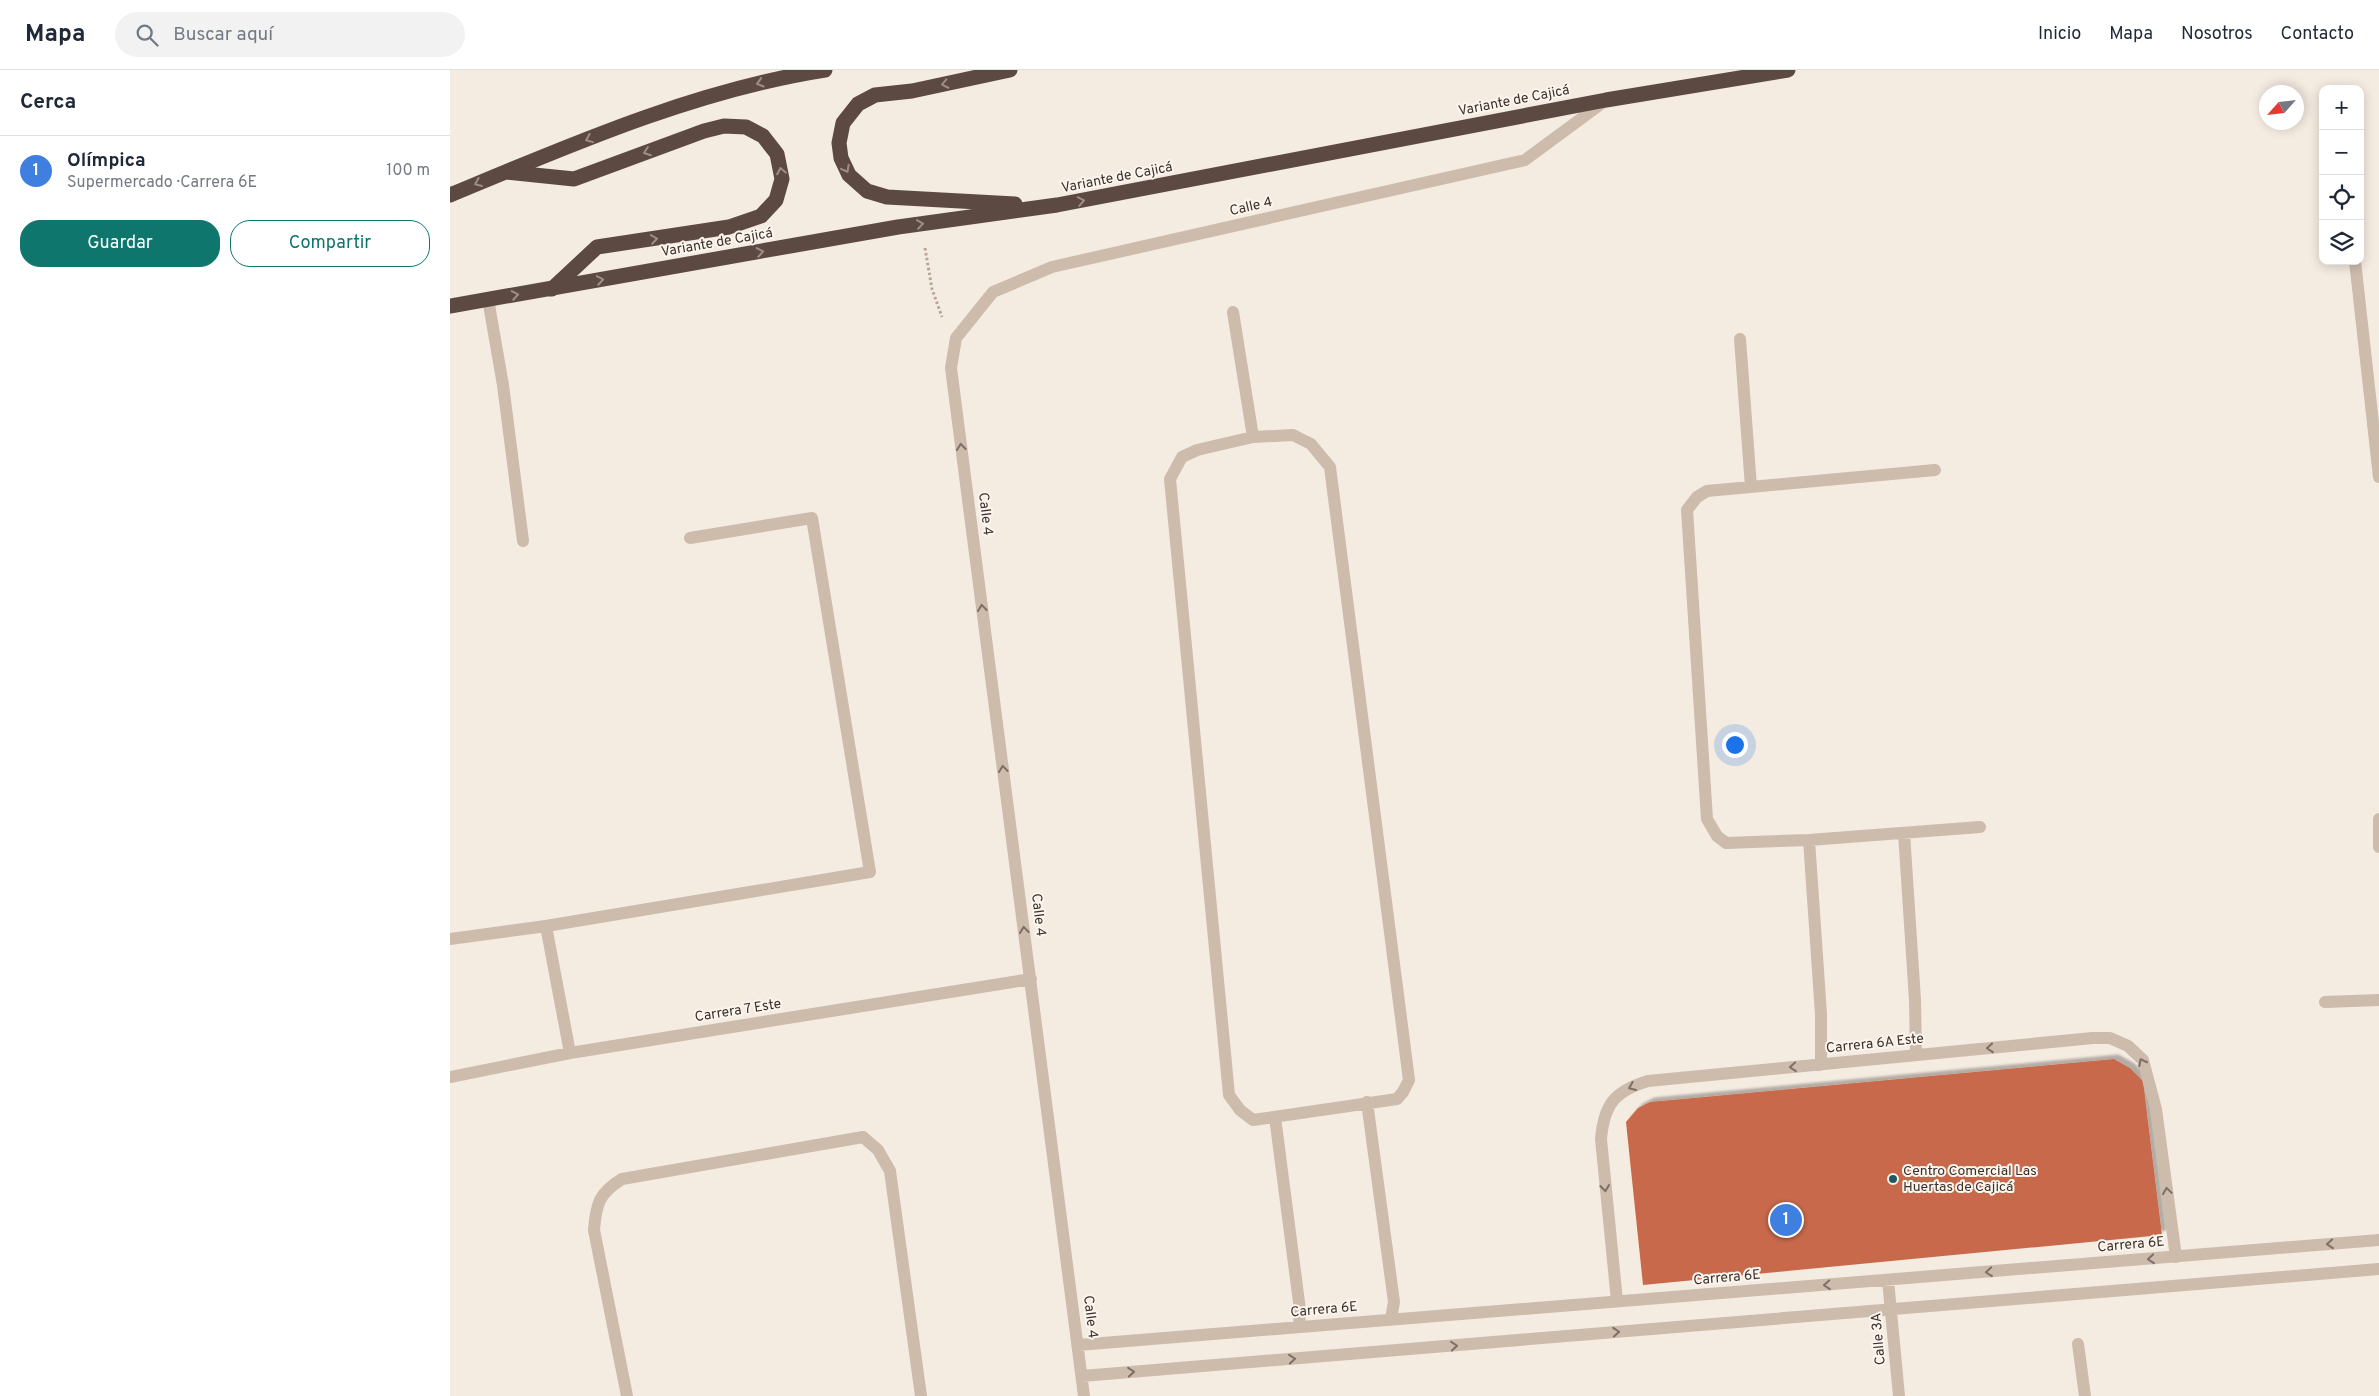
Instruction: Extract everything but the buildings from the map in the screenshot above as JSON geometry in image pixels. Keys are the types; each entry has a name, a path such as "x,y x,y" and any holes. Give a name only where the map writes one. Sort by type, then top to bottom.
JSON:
{"highway":[{"path":"450,195 636,120 779,73 825,70"},
{"path":"1010,70 912,92 875,95 858,104 843,123 839,143 841,158 849,175 867,191 888,197 938,201 1058,205"},
{"name":"Variante de Cajicá","path":"450,306 920,224 1058,205 1606,100 1788,70"},
{"path":"505,172 574,179 704,131 724,126 746,127 764,136 777,154 782,179 776,200 761,216 729,227 597,247 552,288"}],"street":[{"name":"Calle 4","path":"1084,1396 951,368 956,338 993,292 1052,267 1525,160 1606,100"},
{"path":"2355,265 2379,477"},
{"path":"488,299 523,540"},
{"path":"1232,312 1253,437"},
{"path":"1740,339 1752,487"},
{"path":"1293,435 1311,444 1330,467 1410,1080 1397,1099 1253,1120 1240,1110 1229,1095 1170,479 1182,457 1197,450 1253,437 1293,435"},
{"path":"1935,470 1707,491 1697,496 1687,510 1707,819 1717,836 1726,843 1809,840 1980,827"},
{"path":"450,939 546,926 870,872 812,518 690,538"},
{"path":"2379,818 2379,847"},
{"path":"1904,833 1915,1000 1916,1055"},
{"path":"1809,840 1821,1014 1821,1064"},
{"path":"546,926 570,1053"},
{"name":"Carrera 7 Este","path":"450,1077 570,1053 1031,979"},
{"path":"2325,1002 2379,1000"},
{"name":"Carrera 6A Este","path":"1617,1302 1601,1139 1602,1119 1613,1099 1629,1087 1648,1081 2093,1038 2110,1038 2128,1046 2143,1060 2156,1109 2176,1257"},
{"path":"1367,1102 1394,1302 1391,1319"},
{"path":"1275,1117 1300,1310 1299,1327"},
{"path":"627,1396 594,1230 596,1210 606,1189 622,1180 863,1137 878,1150 890,1171 921,1396"},
{"name":"Carrera 6E","path":"1078,1345 2379,1240"},
{"path":"1082,1376 2379,1269"},
{"name":"Calle 3A","path":"1888,1280 1899,1396"},
{"path":"2078,1344 2085,1396"}],"path":[{"path":"920,224 932,289 943,321 956,338"}],"place":[{"name":"Centro Comercial Las Huertas de Cajicá","path":"1893,1179"},
{"name":"Olímpica","path":"1786,1220"}]}
